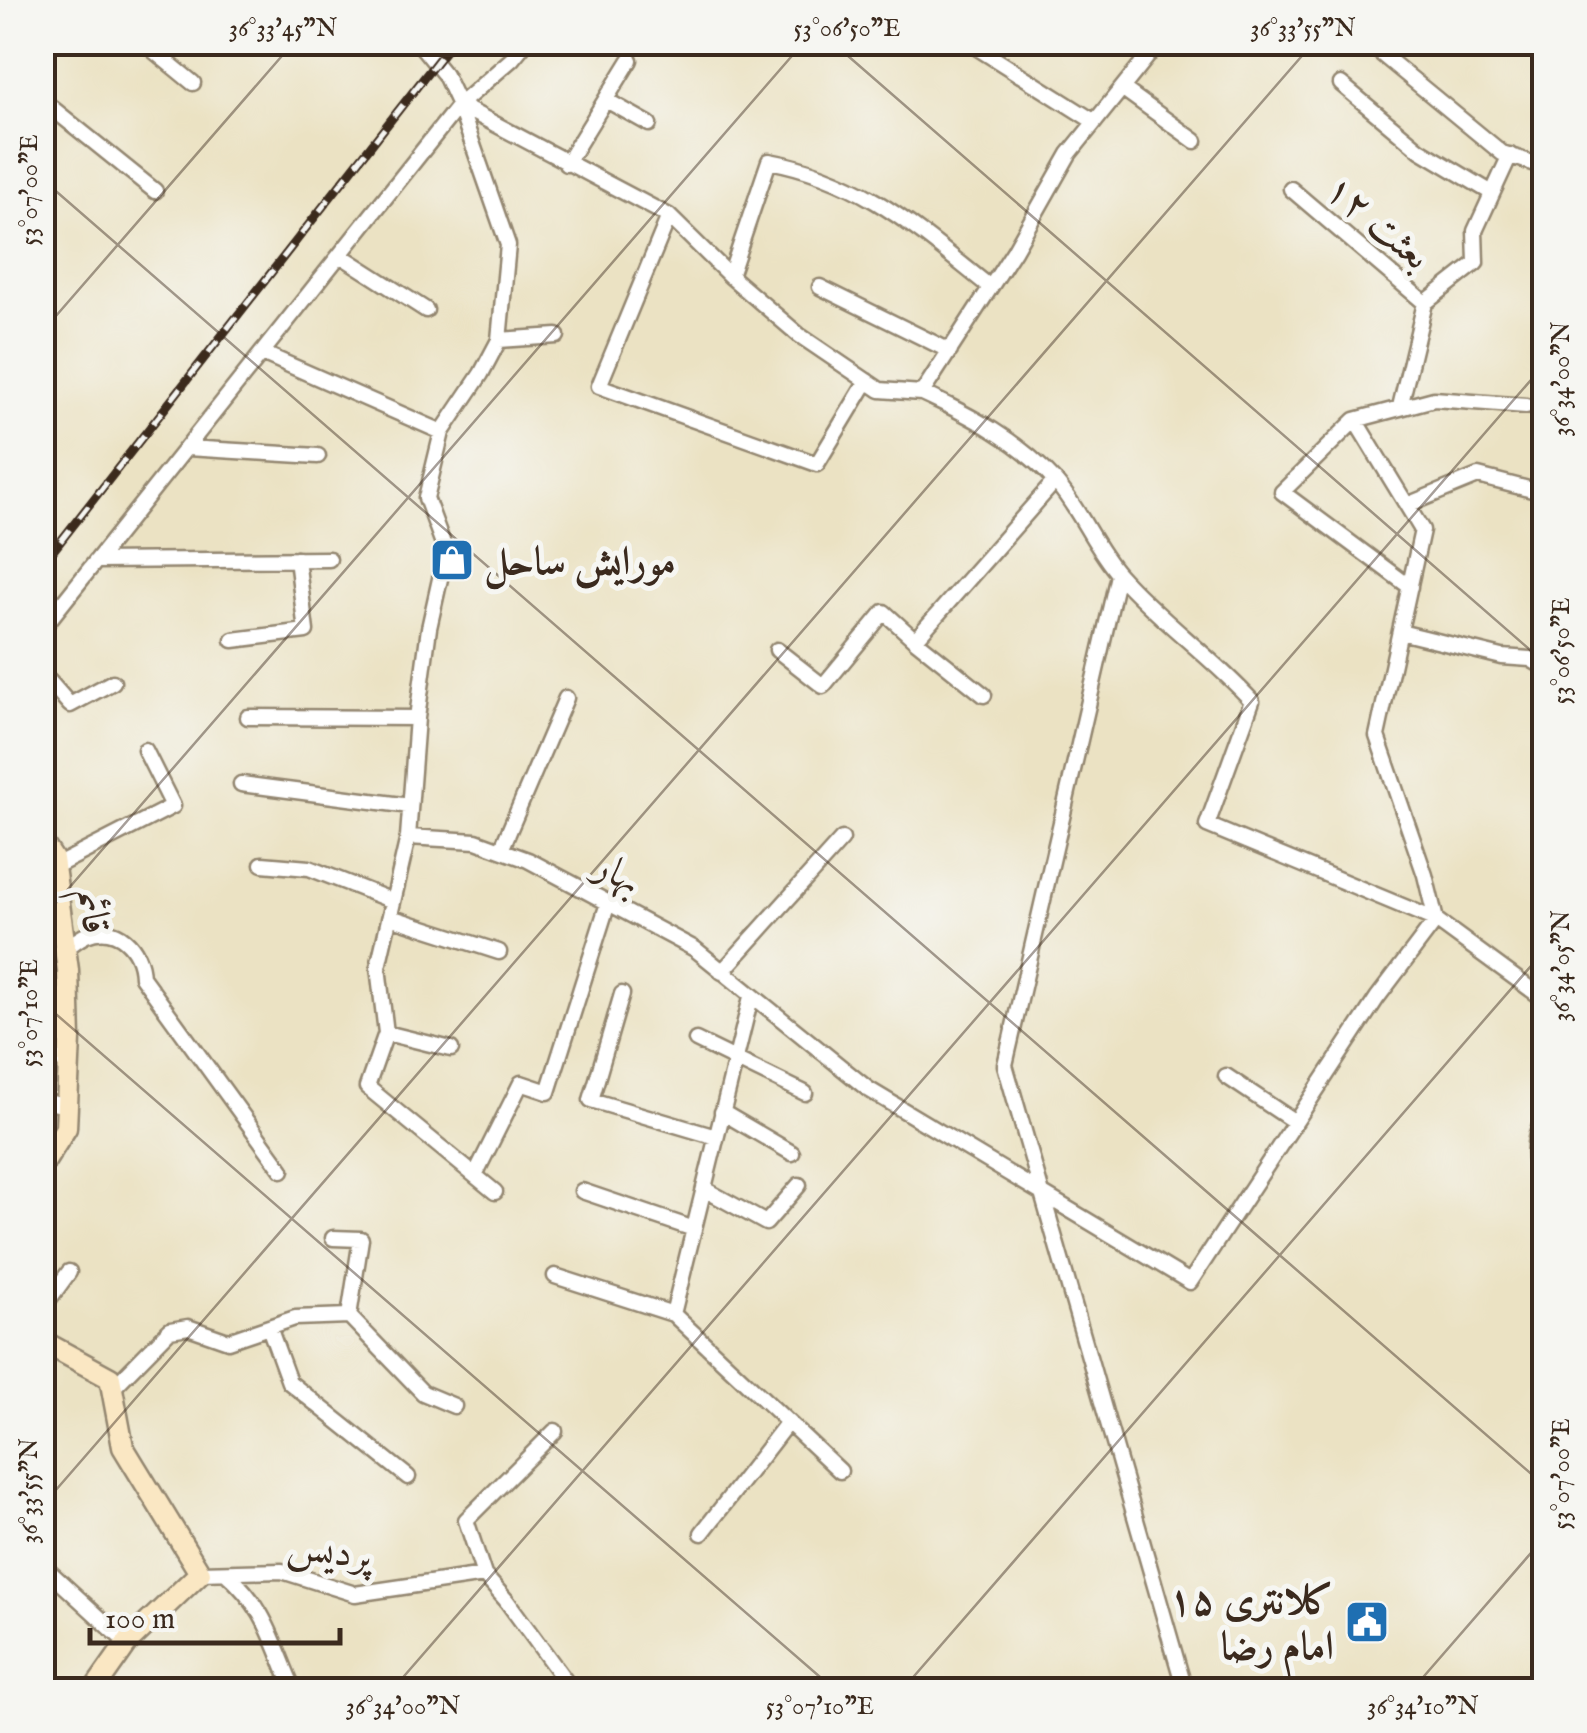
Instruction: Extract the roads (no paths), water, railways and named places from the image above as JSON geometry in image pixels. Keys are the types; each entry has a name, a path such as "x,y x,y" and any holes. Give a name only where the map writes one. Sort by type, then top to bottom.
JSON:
{"street":[{"path":"143,42 193,83"},
{"path":"418,42 445,75 459,105 508,245 499,340 442,432 426,498 446,552 429,628 408,837 378,967 386,1033 367,1088 495,1192"},
{"path":"42,629 459,105 526,42"},
{"path":"968,42 1095,122"},
{"path":"922,393 1014,252 1070,154 1159,42"},
{"path":"1367,42 1510,155 1544,167"},
{"path":"566,164 630,60"},
{"path":"1341,84 1420,150 1492,194"},
{"path":"1122,88 1194,141"},
{"path":"42,100 156,191"},
{"path":"606,100 649,124"},
{"path":"459,105 669,216 730,276 799,335 880,390 922,393 971,415 1021,451 1055,481 1118,575 1252,701 1208,826 1436,920 1544,999"},
{"name":"بعثت ۱۲","path":"1291,189 1425,303 1476,264 1476,231 1510,155"},
{"path":"730,276 769,160 811,168 887,205 990,287"},
{"path":"669,216 599,386 817,464 867,381"},
{"path":"340,255 426,310"},
{"path":"820,287 950,351"},
{"path":"1400,407 1425,303"},
{"path":"499,340 558,336"},
{"path":"262,353 442,432"},
{"path":"1410,587 1282,492 1355,420 1434,399 1526,406"},
{"path":"1226,1076 1295,1122 1377,998 1436,920 1426,875 1377,736 1422,530 1355,420"},
{"path":"186,448 318,456"},
{"path":"1407,505 1478,476 1544,492"},
{"path":"915,640 1055,481"},
{"path":"233,640 306,631 297,559"},
{"path":"96,562 329,559"},
{"path":"1118,575 1005,1065 1185,1690"},
{"path":"777,650 822,686 884,612 984,695"},
{"path":"1400,632 1530,659 1544,666"},
{"path":"42,673 70,705 113,682"},
{"path":"501,850 566,698"},
{"path":"248,717 417,718"},
{"path":"51,880 174,806 144,750"},
{"path":"240,784 410,806"},
{"name":"بهار","path":"408,837 476,841 528,860 695,950 868,1089 1190,1282 1295,1122"},
{"path":"722,972 842,839"},
{"name":"قائم","path":"42,842 53,859 51,880 65,949 69,1061 66,1128 42,1166"},
{"path":"262,864 310,868 393,901"},
{"path":"476,1176 521,1082 548,1092 608,903"},
{"path":"390,917 499,952"},
{"path":"65,949 87,934 104,932 119,934 137,950 142,977 282,1170"},
{"path":"622,994 591,1100 716,1137"},
{"path":"673,1314 751,997"},
{"path":"386,1033 450,1049"},
{"path":"696,1040 805,1093"},
{"path":"42,1058 69,1061"},
{"path":"42,1101 67,1106"},
{"path":"722,1112 792,1153"},
{"path":"1544,1118 1535,1134 1537,1174 1544,1188"},
{"path":"704,1188 766,1222 800,1184"},
{"path":"582,1191 694,1229"},
{"path":"333,1238 361,1238 349,1316"},
{"path":"42,1310 69,1272"},
{"path":"555,1276 673,1314 840,1471"},
{"path":"112,1388 170,1330 188,1328 228,1341 295,1318 349,1316 423,1393 454,1406"},
{"path":"269,1327 290,1382 408,1477"},
{"path":"42,1341 110,1378 123,1447 200,1573 127,1643 94,1690"},
{"path":"702,1533 788,1422"},
{"path":"556,1431 466,1520 484,1575 572,1690"},
{"path":"42,1565 127,1643"},
{"name":"پرديس","path":"200,1573 282,1571 354,1594 484,1575"},
{"path":"226,1572 251,1597 270,1626 294,1690"}],"railway":[{"path":"42,565 452,42"}],"place":[{"name":"مورایش ساحل","path":"452,560"},
{"name":"کلانتری ۱۵ امام رضا","path":"1367,1622"}]}
